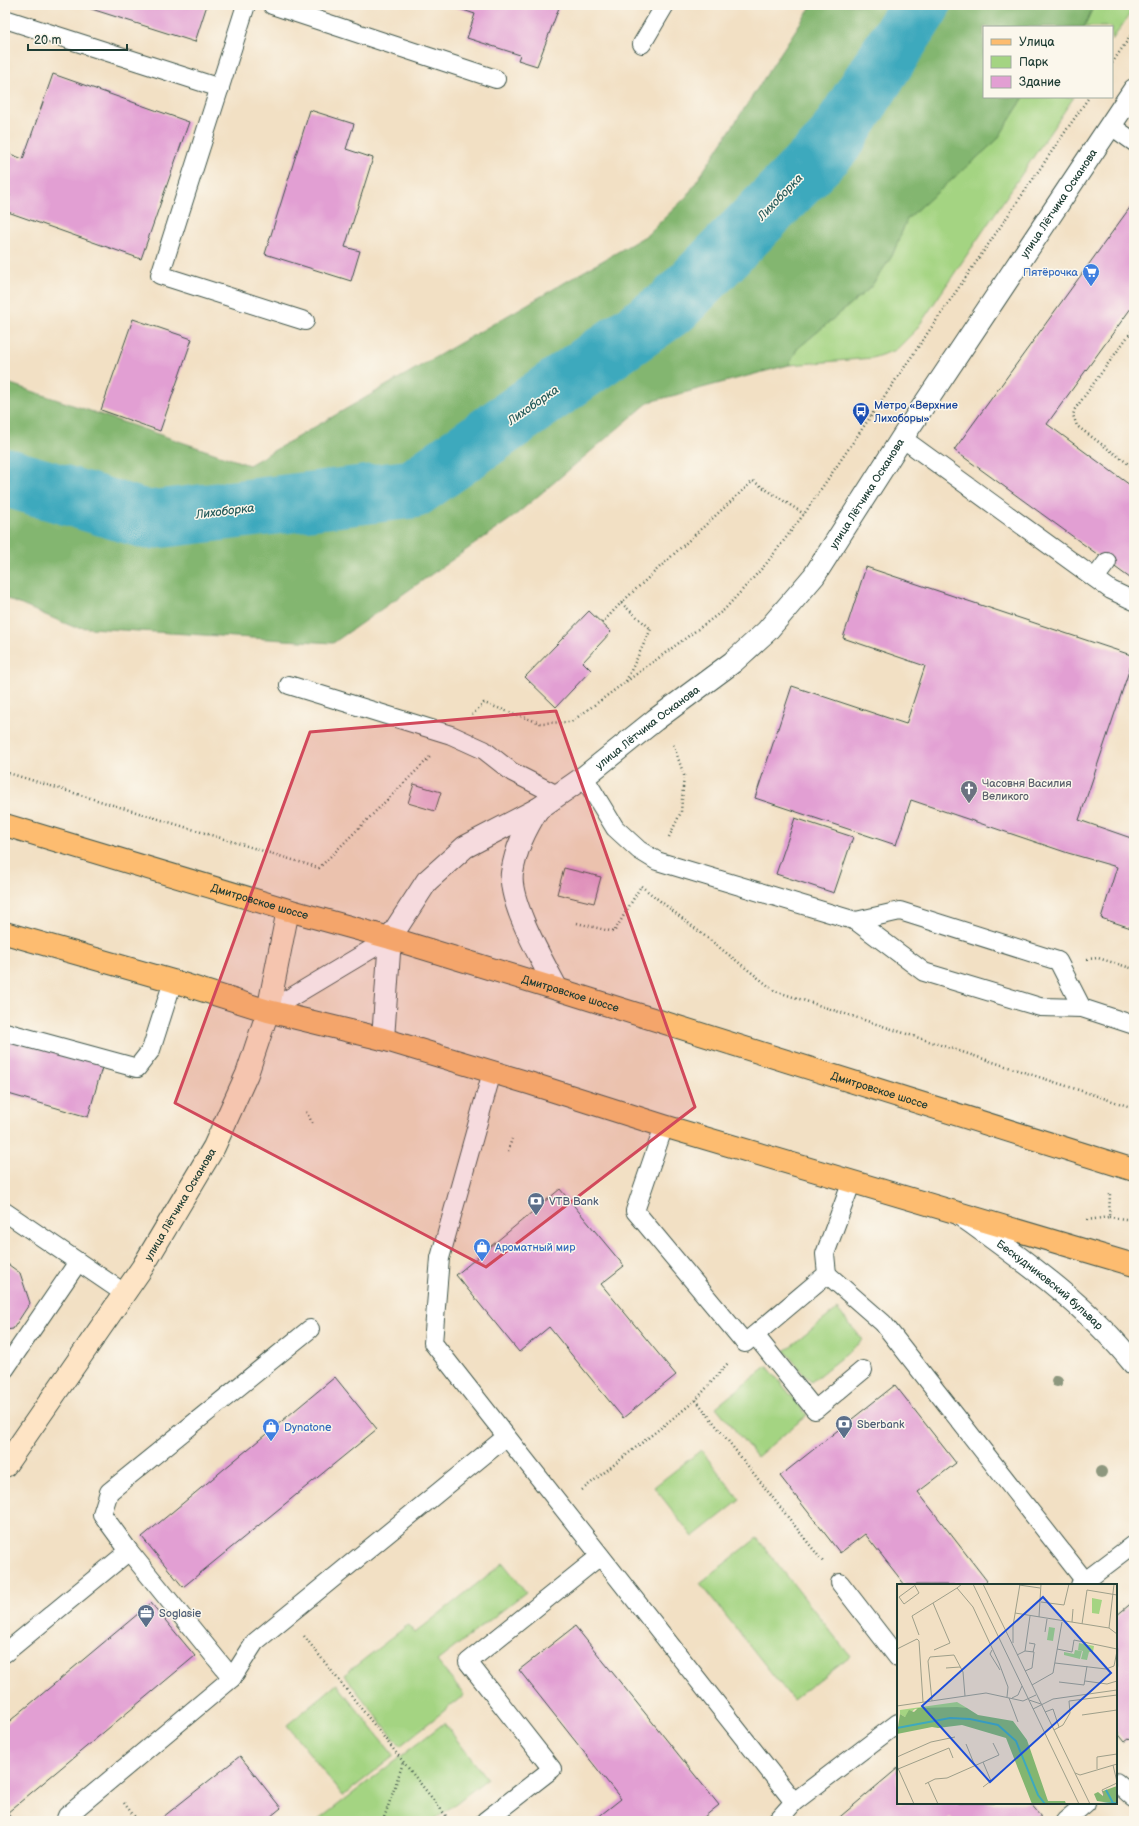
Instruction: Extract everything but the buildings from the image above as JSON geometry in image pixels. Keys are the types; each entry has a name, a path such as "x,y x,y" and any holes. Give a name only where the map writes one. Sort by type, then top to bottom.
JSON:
{"main road":[{"name":"Дмитровское шоссе","path":"5,825 288,910 390,938 558,988 1134,1170"},
{"name":"улица Лётчика Осканова","path":"5,1466 142,1268 214,1147 247,1074 268,1012 288,910"},
{"path":"5,933 173,982 268,1012 383,1039 664,1126 1134,1265"}],"street":[{"name":"улица Лётчика Осканова","path":"383,1039 390,938 427,881 465,847 538,809 584,777 655,720 733,662 768,631 814,576 902,438 1134,90"},
{"name":"улица Лётчика Осканова","path":"538,809 521,837 512,874 513,887 519,910 543,962 558,988"},
{"name":"Бескудниковский бульвар","path":"958,1213 1034,1267 1091,1317 1134,1364"}],"lane":[{"path":"246,5 160,275 305,321"},
{"path":"272,5 496,79"},
{"path":"642,44 665,5"},
{"path":"5,19 220,88"},
{"path":"1110,125 1134,142"},
{"path":"902,438 1111,590 1134,601"},
{"path":"1095,578 1108,562"},
{"path":"289,686 451,735 484,750 512,772 557,795"},
{"path":"584,777 614,828 639,850 657,861 856,921 924,972 1040,1007 1082,1008 1134,1025"},
{"path":"856,921 900,911 1058,961 1082,1008"},
{"path":"268,1012 390,938"},
{"path":"5,1032 137,1068 151,1050 173,982"},
{"path":"492,1072 440,1258 433,1343 794,1802"},
{"path":"664,1126 635,1211 816,1410 863,1370"},
{"path":"852,1182 825,1254 827,1274 883,1323 1082,1583 1134,1544"},
{"path":"5,1212 124,1293"},
{"path":"5,1369 78,1262"},
{"path":"750,1339 827,1274"},
{"path":"232,1678 129,1551 102,1514 109,1492 310,1329"},
{"path":"65,1821 67,1816 232,1678 255,1642 506,1437"},
{"path":"5,1653 129,1551"},
{"path":"485,1821 552,1769 468,1662 600,1556"},
{"path":"840,1584 897,1657"},
{"path":"777,1821 794,1802 897,1724"},
{"path":"1117,1783 1134,1798"},
{"path":"1064,1821 1085,1804"}],"path":[{"path":"1113,62 1134,30"},
{"path":"5,772 320,868 484,703 540,722 571,722 724,610 766,564 804,514 1088,98"},
{"path":"1134,328 1075,409 1074,415 1077,426 1134,468"},
{"path":"602,623 621,603 753,481 804,514"},
{"path":"621,603 651,629 626,682"},
{"path":"641,886 775,991 1134,1108"},
{"path":"1058,961 1098,958 1134,970"},
{"path":"306,1112 313,1124"},
{"path":"508,1151 512,1139"},
{"path":"1109,1217 1110,1190"},
{"path":"1083,1220 1109,1217 1134,1220"},
{"path":"561,1507 696,1400 750,1339"},
{"path":"696,1400 840,1584"},
{"path":"287,1615 450,1821"},
{"path":"383,1821 403,1762"}],"highlighted area":[{"path":"556,711 695,1107 486,1267 175,1103 310,732"}],"green space":[{"path":"812,5 1094,5 1084,26 983,26 983,98 1023,98 997,140 907,219 892,256 870,288 797,349 789,365 649,402 512,518 333,643 74,627 5,598 5,382 249,465 647,235 687,196"},
{"path":"1094,5 1134,5 1134,8 1113,39 1113,26 1084,26"},
{"path":"1023,98 1073,98 916,330 896,350 872,358 789,365 797,349 870,288 892,256 907,219 997,140"},
{"path":"837,1309 863,1340 811,1382 785,1351"},
{"path":"767,1366 807,1415 757,1457 716,1407"},
{"path":"701,1450 740,1500 693,1537 654,1487"},
{"path":"757,1538 850,1656 793,1700 700,1583"},
{"path":"503,1563 526,1592 437,1661 464,1695 400,1746 344,1675 408,1625 415,1633"},
{"path":"337,1684 394,1756 343,1796 287,1725"},
{"path":"444,1723 487,1779 433,1821 317,1821"}],"waterway":[{"name":"Лихоборка","path":"5,477 148,520 413,489 673,306 833,143 921,5"}],"place":[{"name":"Пятёрочка","path":"1091,287"},
{"name":"Метро «Верхние Лихоборы»","path":"861,426"},
{"name":"Часовня Василия Великого","path":"969,804"},
{"name":"VTB Bank","path":"536,1216"},
{"name":"Ароматный мир","path":"482,1262"},
{"name":"Sberbank","path":"844,1439"},
{"name":"Dynatone","path":"271,1442"},
{"name":"Soglasie","path":"146,1628"}]}
